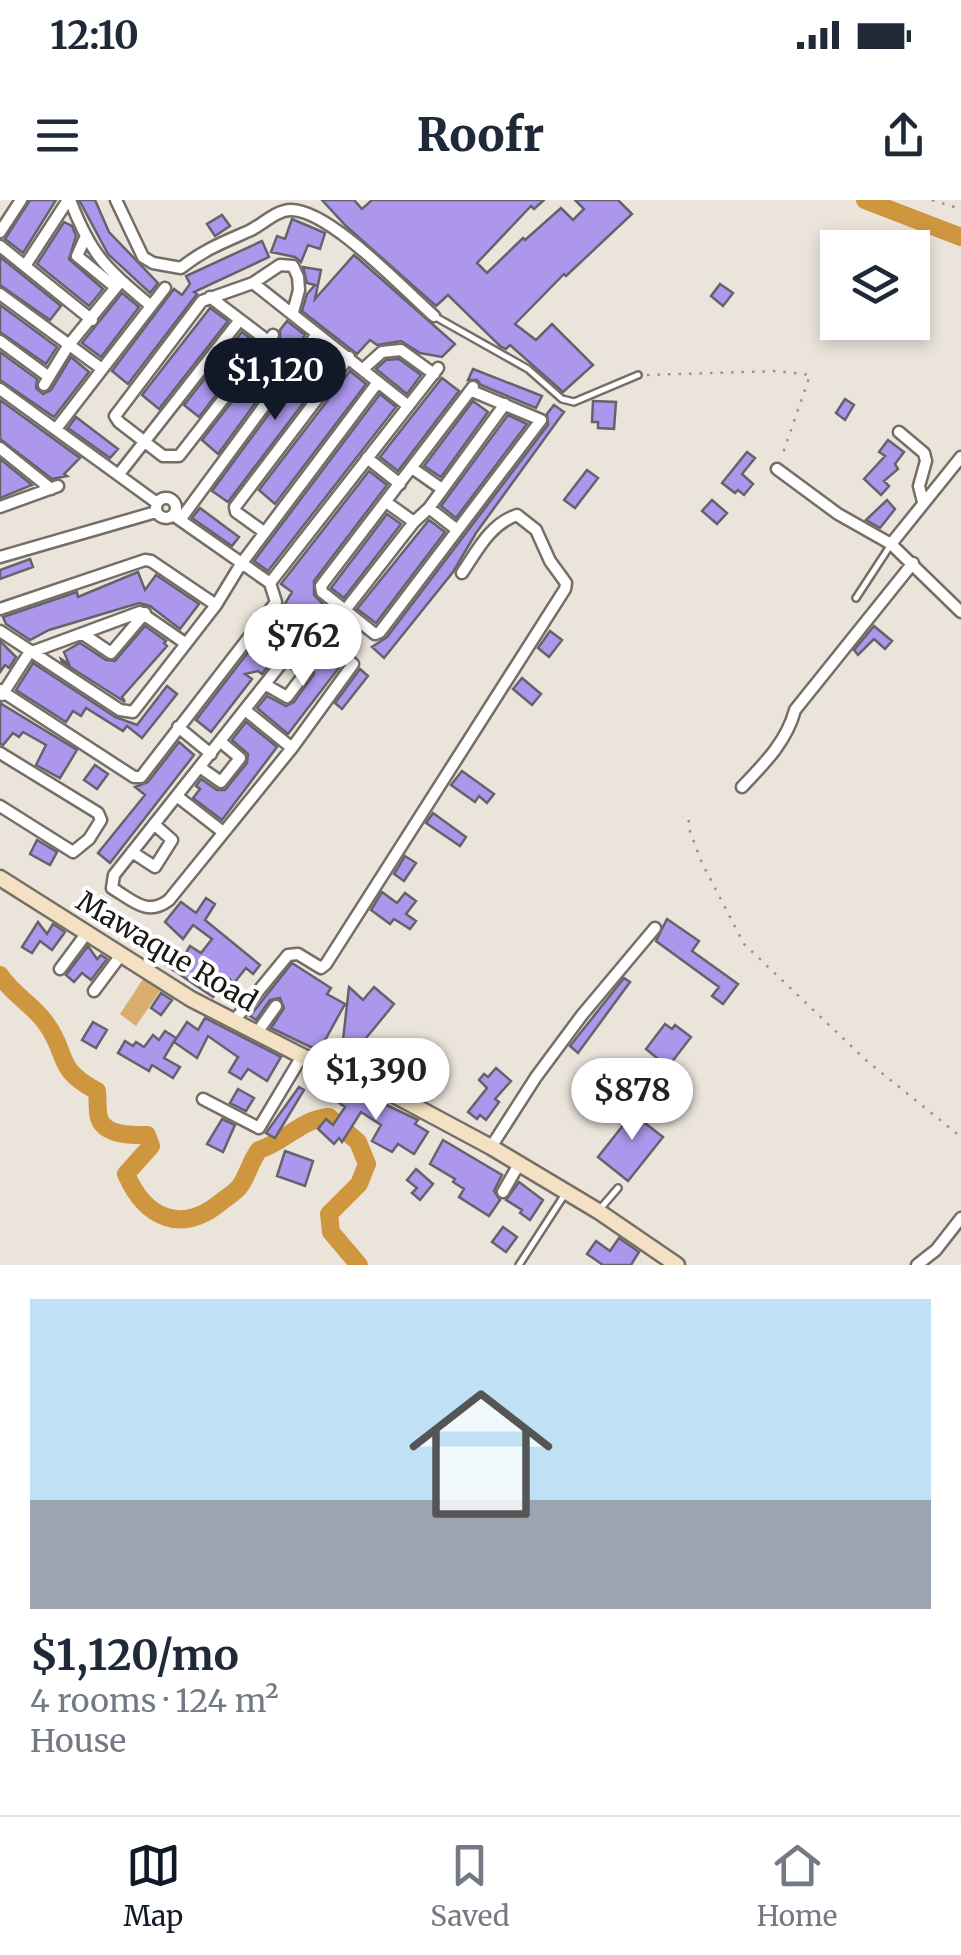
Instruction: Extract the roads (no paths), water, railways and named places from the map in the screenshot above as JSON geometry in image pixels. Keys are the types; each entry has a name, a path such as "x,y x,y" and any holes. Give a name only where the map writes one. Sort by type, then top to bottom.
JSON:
{"main road":[{"name":"Mawaque Road","path":"0,878 233,1022 381,1088 491,1147 678,1265"}],"street":[{"path":"0,232 20,200"},
{"path":"69,200 99,260 118,284 151,306"},
{"path":"25,266 69,200"},
{"path":"116,200 143,256 153,263 181,268 210,246 292,210 330,223 434,316"},
{"path":"0,246 92,320"},
{"path":"210,298 239,321 270,338 179,456 164,456 116,416 197,306 210,298 253,283 280,266 293,266 299,290 293,312"},
{"path":"253,283 407,405"},
{"path":"0,340 46,381 68,346 118,284"},
{"path":"56,428 166,288"},
{"path":"0,294 102,369"},
{"path":"119,474 239,321"},
{"path":"176,518 317,334"},
{"path":"270,583 436,371 401,350 382,352 363,368"},
{"path":"264,532 236,512 235,507 349,358"},
{"path":"0,632 120,710 133,712 378,382"},
{"path":"0,388 119,474 164,518 176,518 270,583 276,602 140,777 134,777 1,694 29,653 137,612 145,613 185,643"},
{"path":"472,389 505,404 540,420 375,634 322,592 320,586 472,389"},
{"path":"346,609 414,522 430,508 505,404"},
{"path":"899,432 924,453 926,461 919,486 923,502"},
{"path":"0,448 55,488 0,507"},
{"path":"891,544 961,456"},
{"path":"367,458 400,484"},
{"path":"412,468 442,488"},
{"path":"777,469 838,514 891,544 961,612"},
{"path":"0,557 157,508 162,498 172,500 176,518"},
{"path":"386,502 414,522"},
{"path":"430,508 456,529"},
{"path":"233,1022 288,955 298,954 322,968 326,964 566,583 550,562 536,530 517,515 501,522 487,536 462,573"},
{"path":"0,609 144,560 216,605"},
{"path":"742,787 771,756 791,726 795,710 914,564"},
{"path":"83,634 115,656 145,613"},
{"path":"308,631 314,631 353,664 292,748 168,900 157,909 147,909 112,888 114,875 266,685 308,631"},
{"path":"266,685 287,697 306,672 288,658"},
{"path":"246,710 292,748"},
{"path":"178,728 211,754"},
{"path":"201,768 221,782 240,758 220,742"},
{"path":"0,753 98,813 101,820 89,839 74,852 0,806"},
{"path":"178,797 223,832"},
{"path":"132,852 155,867 172,840 155,825"},
{"path":"491,1147 582,1015 655,928"},
{"path":"60,969 86,934"},
{"path":"94,991 120,955"},
{"path":"256,1034 276,1006"},
{"path":"203,1099 258,1128 302,1056"},
{"path":"503,1192 519,1164"},
{"path":"917,1265 936,1250 961,1218"}],"lane":[{"path":"434,316 528,368 562,399 574,402 638,375"},
{"path":"856,598 891,544"},
{"path":"346,1074 356,1057"},
{"path":"598,1211 618,1188"},
{"path":"519,1265 566,1192"}],"waterway":[{"path":"865,200 961,237"},
{"path":"0,975 45,1022 68,1068 97,1091 102,1124 120,1133 147,1135 151,1146 126,1174 143,1202 166,1217 192,1218 206,1212 238,1188 259,1150 310,1122 329,1117 358,1142 367,1164 359,1184 329,1214 331,1232 359,1265"}]}
